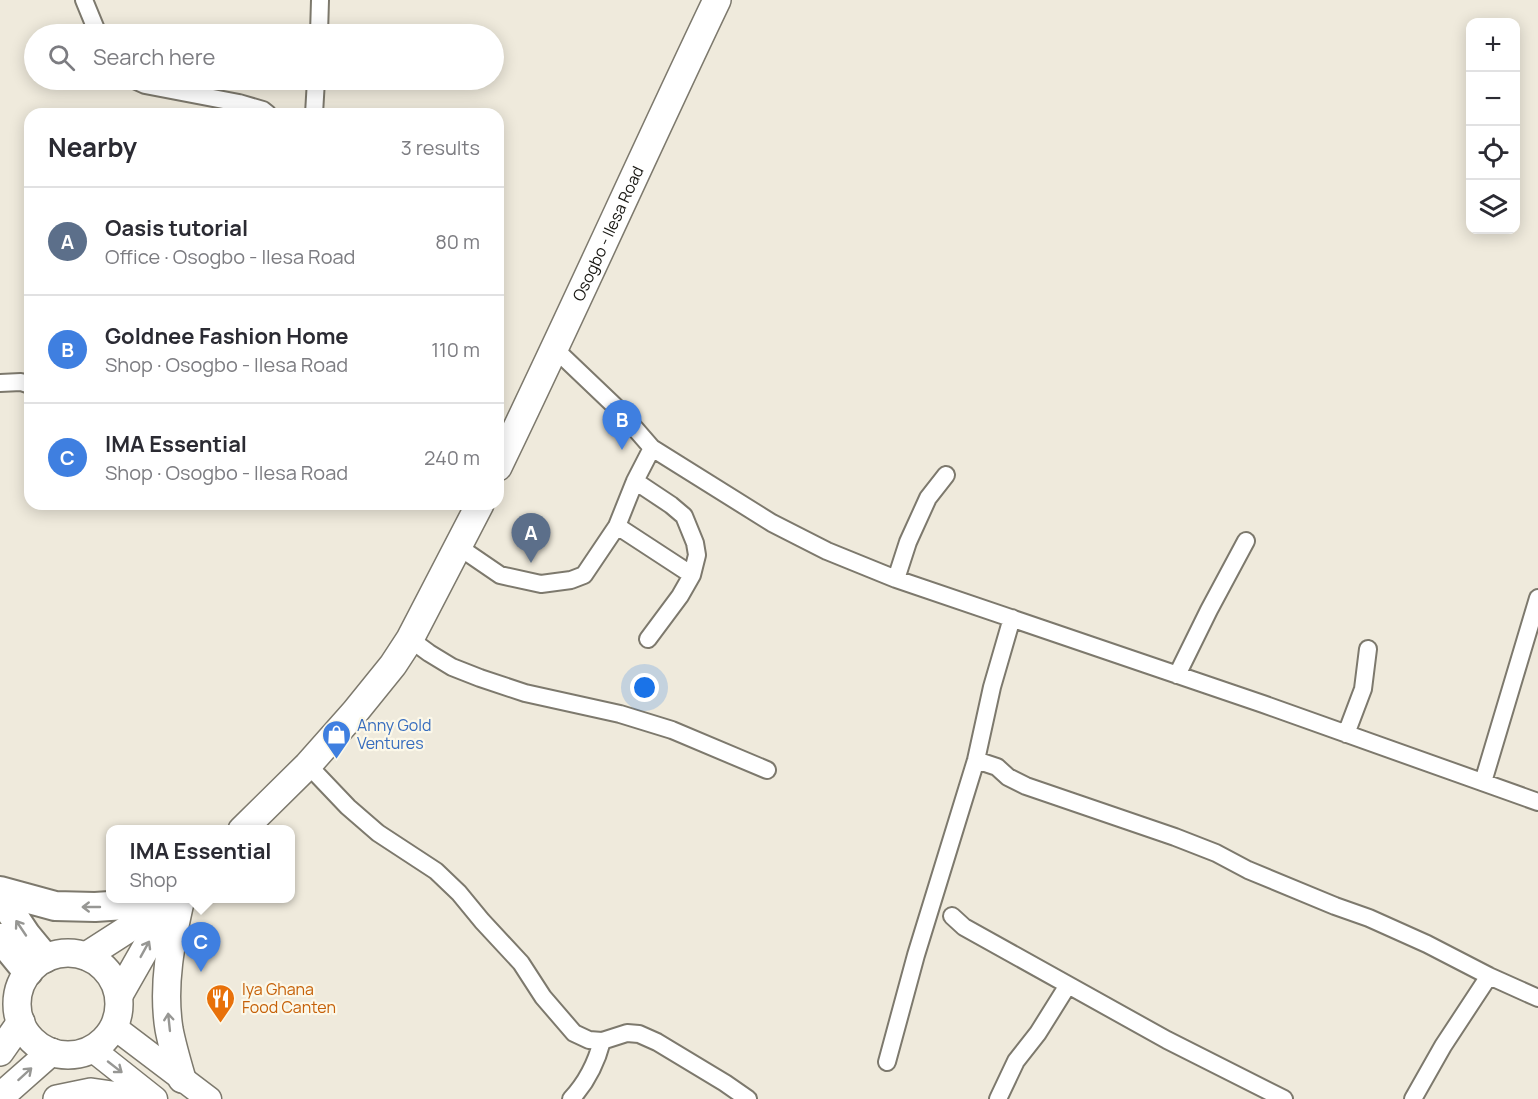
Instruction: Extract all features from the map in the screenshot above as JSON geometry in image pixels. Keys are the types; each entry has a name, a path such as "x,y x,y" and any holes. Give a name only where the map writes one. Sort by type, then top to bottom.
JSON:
{"highway":[{"path":"0,891 55,906 95,908 145,903"},
{"path":"0,896 26,935 37,965"},
{"path":"0,938 37,965"}],"main road":[{"name":"Osogbo - Ilesa Road","path":"504,455 717,0"},
{"path":"247,825 308,765 393,665 410,639 477,510"},
{"path":"86,956 170,903"},
{"path":"119,995 173,903"},
{"path":"175,903 174,929 166,984 169,1028 182,1079"},
{"path":"65,952 86,956 104,967 111,975 119,995 118,1017 109,1036 92,1049 72,1055 51,1052 33,1040 21,1023 17,1002 23,981 37,965 65,952"},
{"path":"0,1052 21,1023"},
{"path":"114,1027 209,1099"},
{"path":"92,1049 155,1099"},
{"path":"0,1097 51,1052"},
{"path":"57,1099 91,1092 124,1099"}],"street":[{"path":"84,0 94,24"},
{"path":"319,24 320,0"},
{"path":"171,90 255,108"},
{"path":"314,108 315,90"},
{"path":"555,349 619,410 652,448 772,523 827,551 896,579 1263,704 1538,802"},
{"path":"0,383 24,383"},
{"path":"459,547 500,575 541,584 571,580 584,575 616,526 652,448"},
{"path":"896,579 908,542 928,498 946,475"},
{"path":"635,481 684,516 695,543 697,555 692,575 680,596 648,639"},
{"path":"616,526 692,575"},
{"path":"1178,675 1246,541"},
{"path":"1483,782 1538,598"},
{"path":"887,1062 916,955 976,760 992,687 1012,618"},
{"path":"410,639 452,667 480,678 525,693 620,714 672,730 767,770"},
{"path":"1346,734 1363,689 1368,649"},
{"path":"976,760 997,767 1008,777 1026,786 1216,853 1248,870 1369,918 1427,944 1538,998"},
{"path":"308,765 348,807 378,833 435,871 459,893 521,963 543,997 574,1033 589,1040 602,1041 627,1033 639,1034 657,1042 748,1099"},
{"path":"952,916 964,927 1167,1040 1284,1099"},
{"path":"1413,1099 1443,1046 1489,976"},
{"path":"998,1099 1016,1061 1043,1025 1068,985"},
{"path":"571,1099 593,1070 602,1041"}],"place":[{"name":"Goldnee Fashion Home","path":"622,450"},
{"name":"Oasis tutorial","path":"531,563"},
{"name":"Anny Gold Ventures","path":"336,760"},
{"name":"IMA Essential","path":"201,972"},
{"name":"Iya Ghana Food Canten","path":"221,1024"}]}
